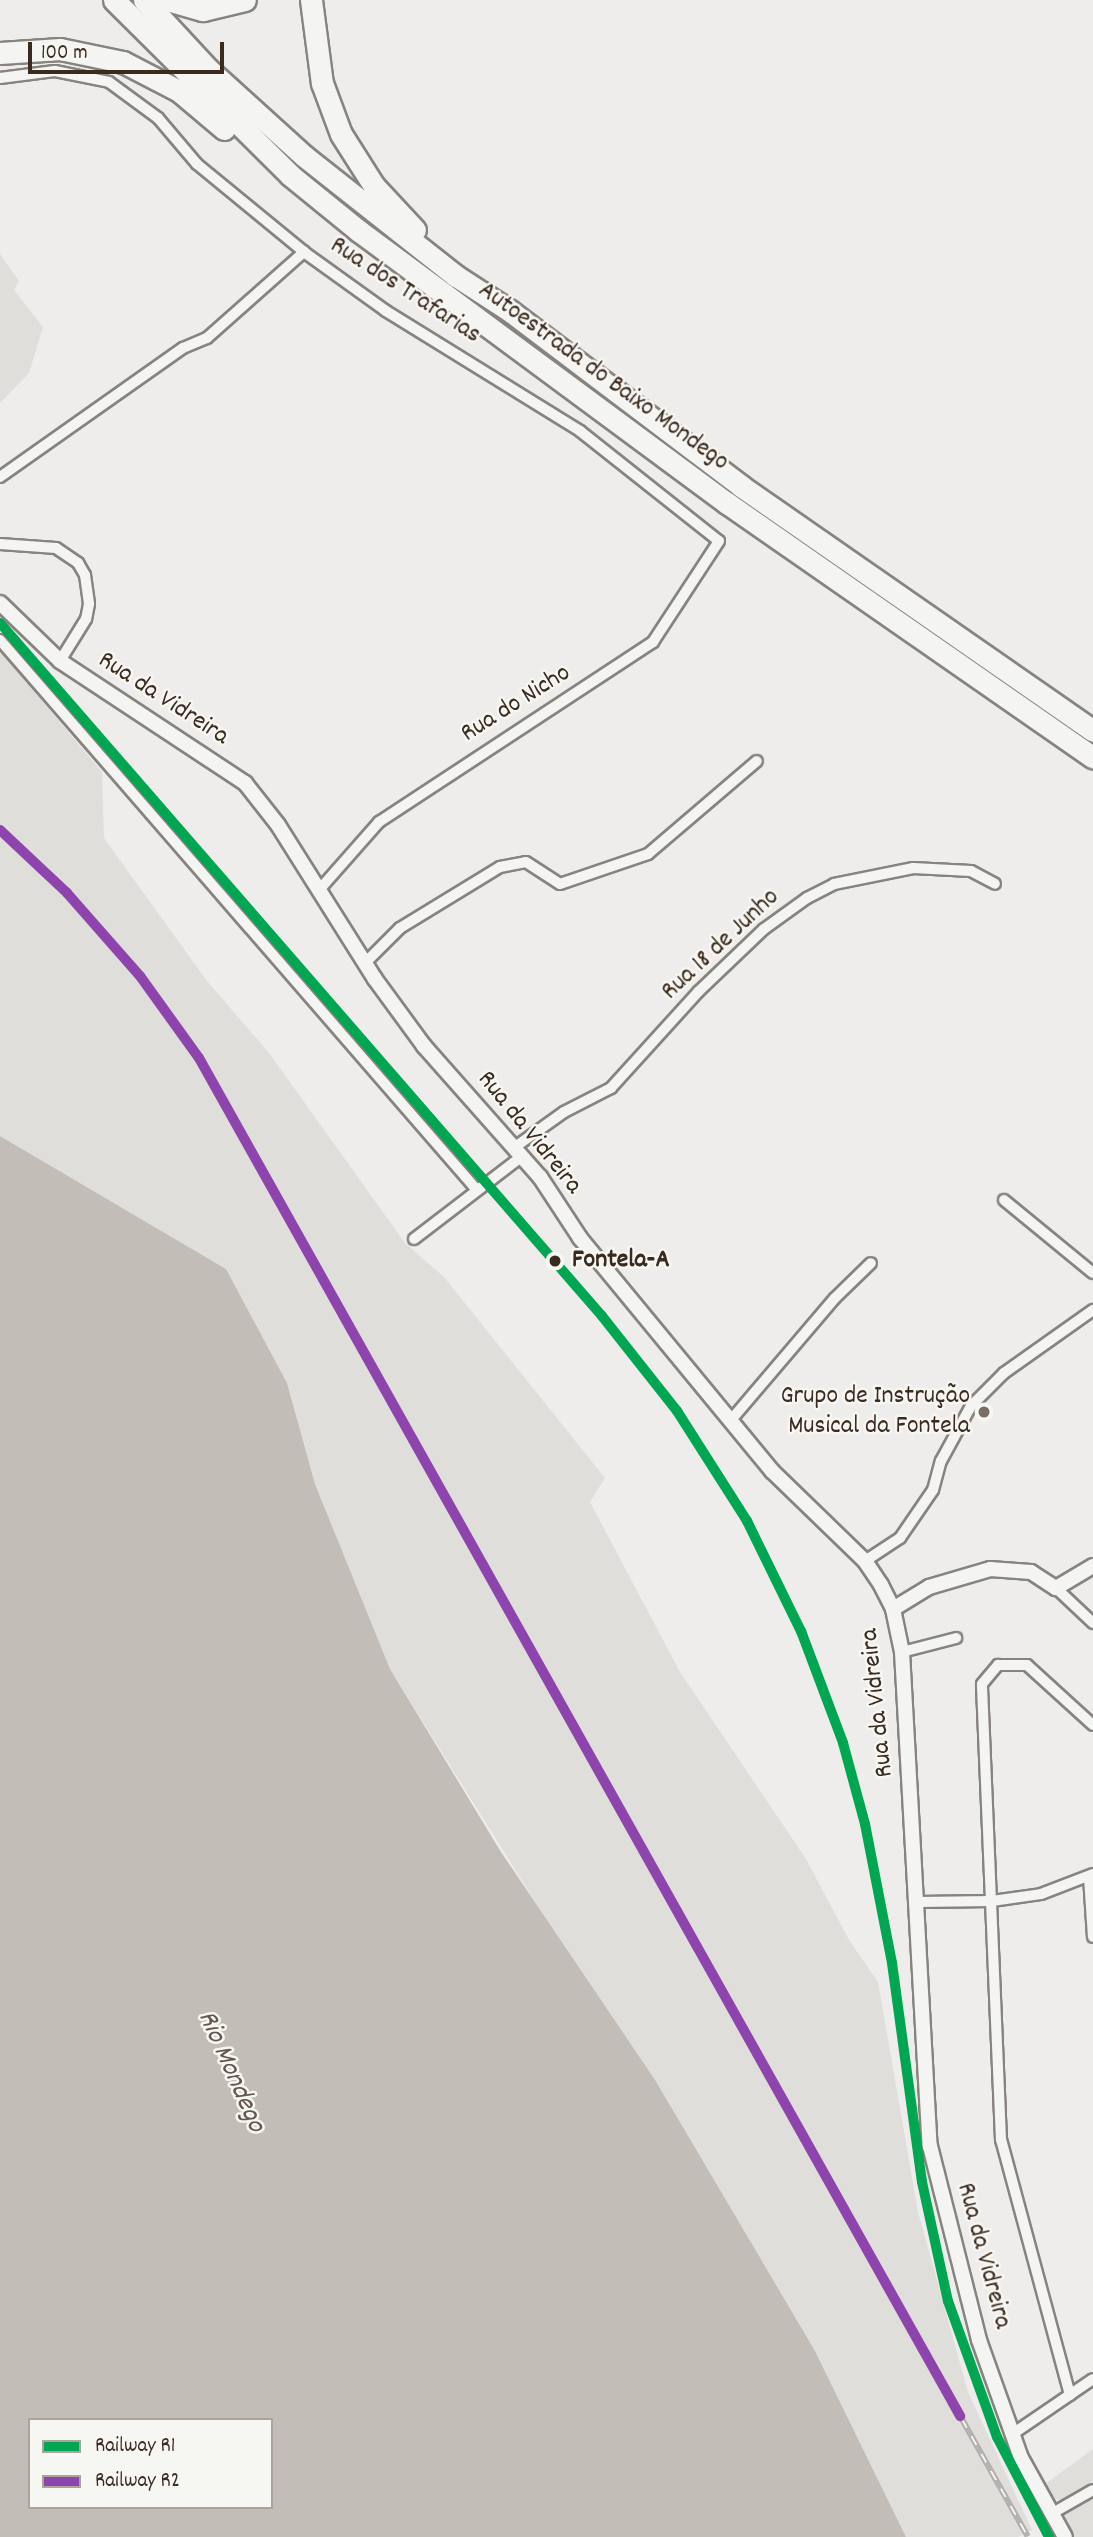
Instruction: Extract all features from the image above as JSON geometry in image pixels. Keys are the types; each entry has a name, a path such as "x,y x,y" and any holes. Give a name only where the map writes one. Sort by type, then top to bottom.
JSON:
{"highway":[{"name":"Autoestrada do Baixo Mondego","path":"114,0 290,175 441,294 727,503 1093,757"},
{"name":"Autoestrada do Baixo Mondego","path":"144,0 208,69 304,156 456,276 510,311 741,486 1093,731"},
{"path":"167,0 203,10 245,0"},
{"path":"311,0 322,83 341,134 373,186 409,225 510,311"},
{"path":"0,52 60,49 123,62 179,91 290,175"}],"street":[{"path":"0,78 55,71 109,82 158,118 197,164 242,205 304,252"},
{"name":"Rua dos Trafarias","path":"0,477 183,348 207,338 304,252 386,311 580,430 719,541"},
{"name":"Rua do Nicho","path":"319,890 379,822 653,642 719,541"},
{"path":"0,544 56,548 78,563 85,575 89,604 86,619 60,661"},
{"name":"Rua da Vidreira","path":"0,603 60,661 245,783 278,825 365,963 425,1046 519,1151 580,1238 772,1471 865,1561 892,1609 902,1652 930,2146 955,2261 1012,2435 1065,2537"},
{"path":"0,640 476,1189"},
{"path":"365,963 400,928 500,867 526,862 560,884 648,854 757,761"},
{"name":"Rua 18 de Junho","path":"414,1239 564,1112 611,1088 706,985 764,929 807,898 834,884 913,868 971,871 995,884"},
{"path":"1004,1200 1093,1273"},
{"path":"731,1420 835,1298 871,1263"},
{"path":"865,1561 900,1538 933,1490 941,1461 971,1406 1013,1366 1093,1310"},
{"path":"1056,1588 1093,1566"},
{"path":"892,1609 929,1587 990,1569 1031,1572 1056,1588 1093,1623"},
{"path":"902,1652 956,1638"},
{"path":"1070,2395 1000,2140 992,1901 981,1691 985,1678 1003,1663 1027,1665 1093,1725"},
{"path":"918,1902 992,1901 1041,1894 1091,1876 1093,1937"},
{"path":"1012,2435 1093,2379"},
{"path":"1051,2514 1093,2490"}],"shaded area":[{"path":"0,254 19,281 14,290 43,327 29,373 0,403"},
{"path":"0,651 102,772 104,838 207,981 269,1053 405,1243 444,1277 605,1478 590,1502 680,1672 806,1859 849,1940 878,1982 918,2212 968,2392 1032,2530 1018,2537 906,2537 815,2351 390,1669 315,1484 287,1383 226,1269 0,1136"},
{"path":"1093,2449 1093,2484 1061,2501 1053,2498 1045,2484"},
{"path":"1093,2499 1093,2537 1074,2537 1061,2517"}],"water":[{"name":"Rio Mondego","path":"0,1136 226,1269 287,1383 315,1484 390,1669 501,1852 655,2080 815,2351 906,2537 0,2537"}],"railway":[{"path":"0,830 67,893 140,976 199,1058 1028,2537"}],"rail line":[{"name":"R1","path":"0,623 602,1316 677,1411 747,1521 801,1631 843,1743 865,1824 892,1963 922,2182 948,2301 997,2437 1049,2537"},
{"name":"R2","path":"0,830 67,893 140,976 199,1058 960,2416"}],"place":[{"name":"Fontela-A","path":"555,1261"},
{"name":"Grupo de Instrução Musical da Fontela","path":"984,1412"}]}
